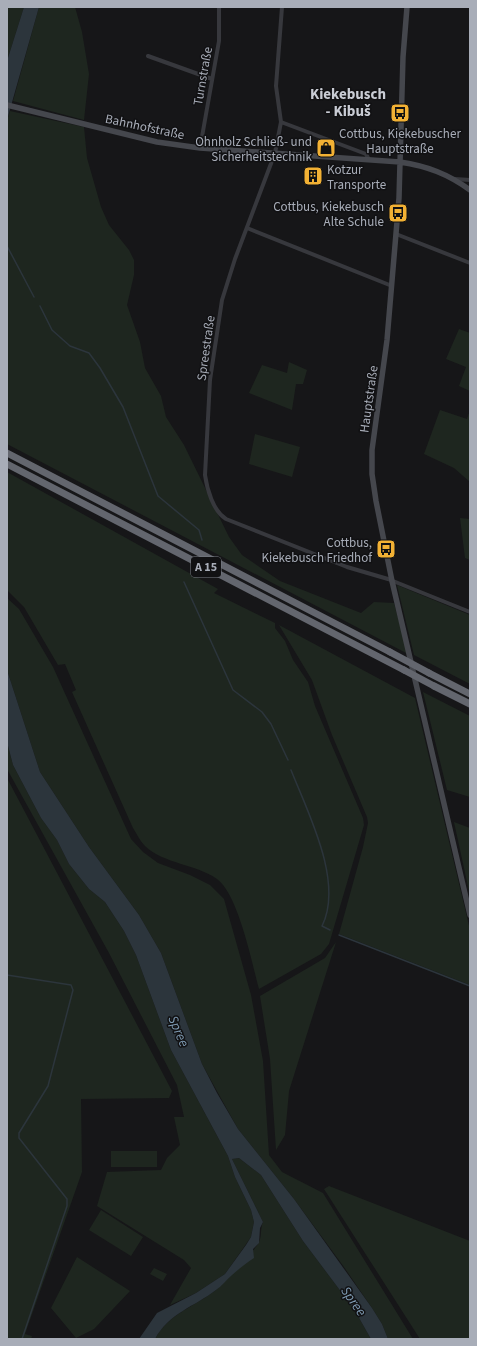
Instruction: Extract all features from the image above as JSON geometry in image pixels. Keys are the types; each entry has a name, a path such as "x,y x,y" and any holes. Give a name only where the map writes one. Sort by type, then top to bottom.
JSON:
{"highway":[{"name":"A 15","path":"7,454 470,694"},
{"name":"A 15","path":"7,464 470,704"}],"street":[{"name":"Turnstraße","path":"200,148 219,41 219,7"},
{"name":"Spreestraße","path":"282,7 276,86 281,122 276,152 222,300 210,380 205,474 206,484 216,510 226,519 347,567 392,581 470,612"},
{"path":"400,162 403,57 407,7"},
{"path":"148,56 212,80"},
{"name":"Bahnhofstraße","path":"7,105 157,142 200,148 276,152 400,162 432,169 455,179 470,190"},
{"path":"281,122 366,154 369,160"},
{"name":"Hauptstraße","path":"400,162 399,198 392,286 372,462 376,501 392,581 470,915"},
{"path":"455,179 470,180"},
{"path":"247,228 392,286"},
{"path":"396,234 470,263"}],"shaded area":[{"path":"7,7 24,7 7,61"},
{"path":"39,7 75,7 82,32 89,74 84,120 13,101"},
{"path":"10,111 84,127 87,158 101,207 109,225 129,250 134,260 134,275 127,305 140,342 145,368 161,396 166,417 184,445 229,537 242,555 280,581 361,613 374,602 394,603 408,654 7,444 7,120"},
{"path":"459,329 470,333 470,391 459,386 466,367 446,359"},
{"path":"289,362 307,370 303,384 296,384 292,410 249,393 262,365 287,373"},
{"path":"440,410 467,419 470,410 470,482 454,468 424,454"},
{"path":"255,434 300,447 292,477 249,464"},
{"path":"7,472 218,589 214,593 275,623 275,628 285,641 293,660 308,682 315,706 363,818 364,825 329,944 321,954 259,989 238,914 225,887 209,874 161,857 145,846 140,840 133,828 72,692 76,690 65,664 58,665 24,607 7,590"},
{"path":"460,518 470,519 470,560 465,558"},
{"path":"397,585 470,615 470,684 414,655"},
{"path":"7,598 19,609 53,667 131,839 143,852 158,863 190,875 210,885 224,899 251,995 263,1061 269,1155 282,1172 323,1193 413,1339 388,1339 382,1324 344,1267 294,1199 238,1129 202,1064 161,953 139,915 89,847 40,772 7,670"},
{"path":"279,625 415,698 470,930 470,985 339,934 363,847 368,823 367,817 332,735 312,680"},
{"path":"423,692 470,716 470,797 447,790"},
{"path":"7,742 13,765 41,818 57,840 69,864 89,889 105,902 124,931 136,955 171,1050 228,1156 235,1177 251,1210 254,1222 251,1237 225,1274 196,1293 170,1305 191,1268 184,1260 97,1206 107,1172 161,1170 167,1158 180,1145 174,1117 184,1117 177,1085 109,953 7,769"},
{"path":"7,778 172,1091 169,1098 81,1099 82,1172 25,1334 32,1336 31,1339 7,1339"},
{"path":"454,822 470,828 470,891 469,891"},
{"path":"336,942 289,1091 285,1135 276,1150 270,1059 260,996 325,958"},
{"path":"111,1151 157,1151 157,1167 111,1167"},
{"path":"239,1158 261,1175 303,1241 354,1309 371,1339 155,1339 160,1330 174,1317 216,1290 259,1242 263,1222 232,1159"},
{"path":"329,1186 470,1241 470,1339 420,1339 324,1189"},
{"path":"101,1210 143,1237 131,1256 89,1230"},
{"path":"77,1257 130,1291 94,1329 76,1338 51,1308"},
{"path":"154,1268 167,1274 163,1281 150,1274"}],"water":[{"path":"24,7 39,7 7,120 7,61"},
{"name":"Spree","path":"7,670 40,772 89,847 139,915 161,953 202,1064 217,1093 238,1129 294,1199 372,1308 382,1324 388,1339 371,1339 354,1309 303,1241 261,1175 239,1158 232,1159 263,1222 260,1228 259,1243 253,1249 254,1258 208,1296 182,1311 167,1323 155,1339 139,1339 157,1313 196,1293 225,1274 251,1237 254,1222 251,1210 235,1177 228,1156 171,1050 136,955 124,931 105,902 89,889 69,864 57,840 41,818 13,765 7,742"}],"waterway":[{"path":"7,246 34,297"},
{"path":"40,306 52,330 70,346 89,353 100,368 123,407 158,496 199,530 202,540"},
{"path":"184,582 233,690 262,712 271,724 288,760"},
{"path":"291,770 321,848 329,889 328,908 322,926 330,930"},
{"path":"339,935 470,986"},
{"path":"7,975 71,985 73,990 48,1086 19,1133 19,1138 67,1199 67,1206 22,1339"}],"place":[{"name":"Cottbus, Kiekebuscher Hauptstraße","path":"400,113"},
{"name":"Ohnholz Schließ- und Sicherheitstechnik","path":"326,148"},
{"name":"Kotzur Transporte","path":"313,176"},
{"name":"Cottbus, Kiekebusch Alte Schule","path":"398,213"},
{"name":"Cottbus, Kiekebusch Friedhof","path":"386,549"}],"district":[{"name":"Kiekebusch - Kibuš","path":"348,102"}]}
